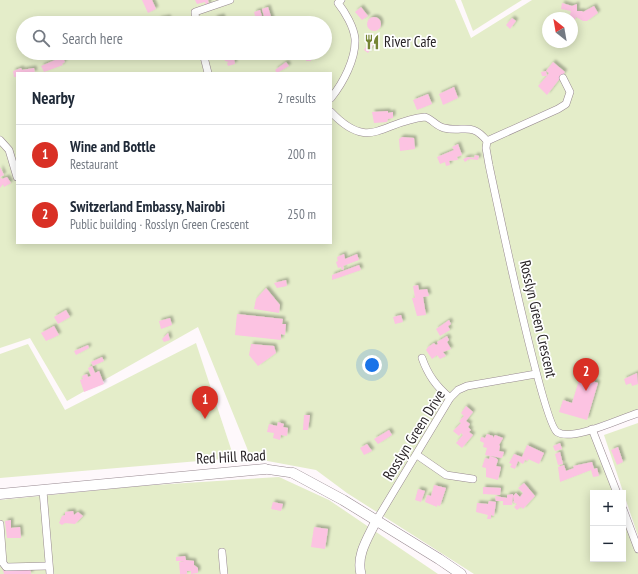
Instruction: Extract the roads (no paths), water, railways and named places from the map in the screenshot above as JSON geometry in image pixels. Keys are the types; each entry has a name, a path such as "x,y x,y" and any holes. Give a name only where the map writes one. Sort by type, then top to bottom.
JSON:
{"main road":[{"name":"Red Hill Road","path":"0,494 43,491 153,478 265,469"},
{"name":"Red Hill Road","path":"293,473 308,480 439,559 461,574"}],"street":[{"path":"195,16 195,12 230,0"},
{"path":"332,96 351,62 355,39 351,25 337,1"},
{"path":"205,60 208,72"},
{"path":"332,113 344,124 367,134 425,117 444,128 466,128 476,131 487,141 548,114 566,104 570,92 563,78"},
{"path":"0,140 9,150 16,173"},
{"name":"Rosslyn Green Crescent","path":"487,141 486,148 489,165 536,374 548,418 554,429 564,434 575,434 638,413"},
{"path":"422,358 430,377 438,388 450,398"},
{"name":"Rosslyn Green Drive","path":"376,521 450,398 458,390 467,386 536,374"},
{"path":"592,429 616,490"},
{"path":"417,455 446,475 473,479"},
{"name":"Red Hill Road","path":"265,469 293,473"},
{"path":"43,491 48,566 50,574"},
{"path":"626,517 638,549"},
{"path":"361,574 359,566 361,554 376,521"},
{"path":"0,524 3,563 6,566 48,566"},
{"path":"222,552 224,574"}],"place":[{"name":"River Cafe","path":"372,42"},
{"name":"Switzerland Embassy, Nairobi","path":"586,391"},
{"name":"Wine and Bottle","path":"205,419"}]}
